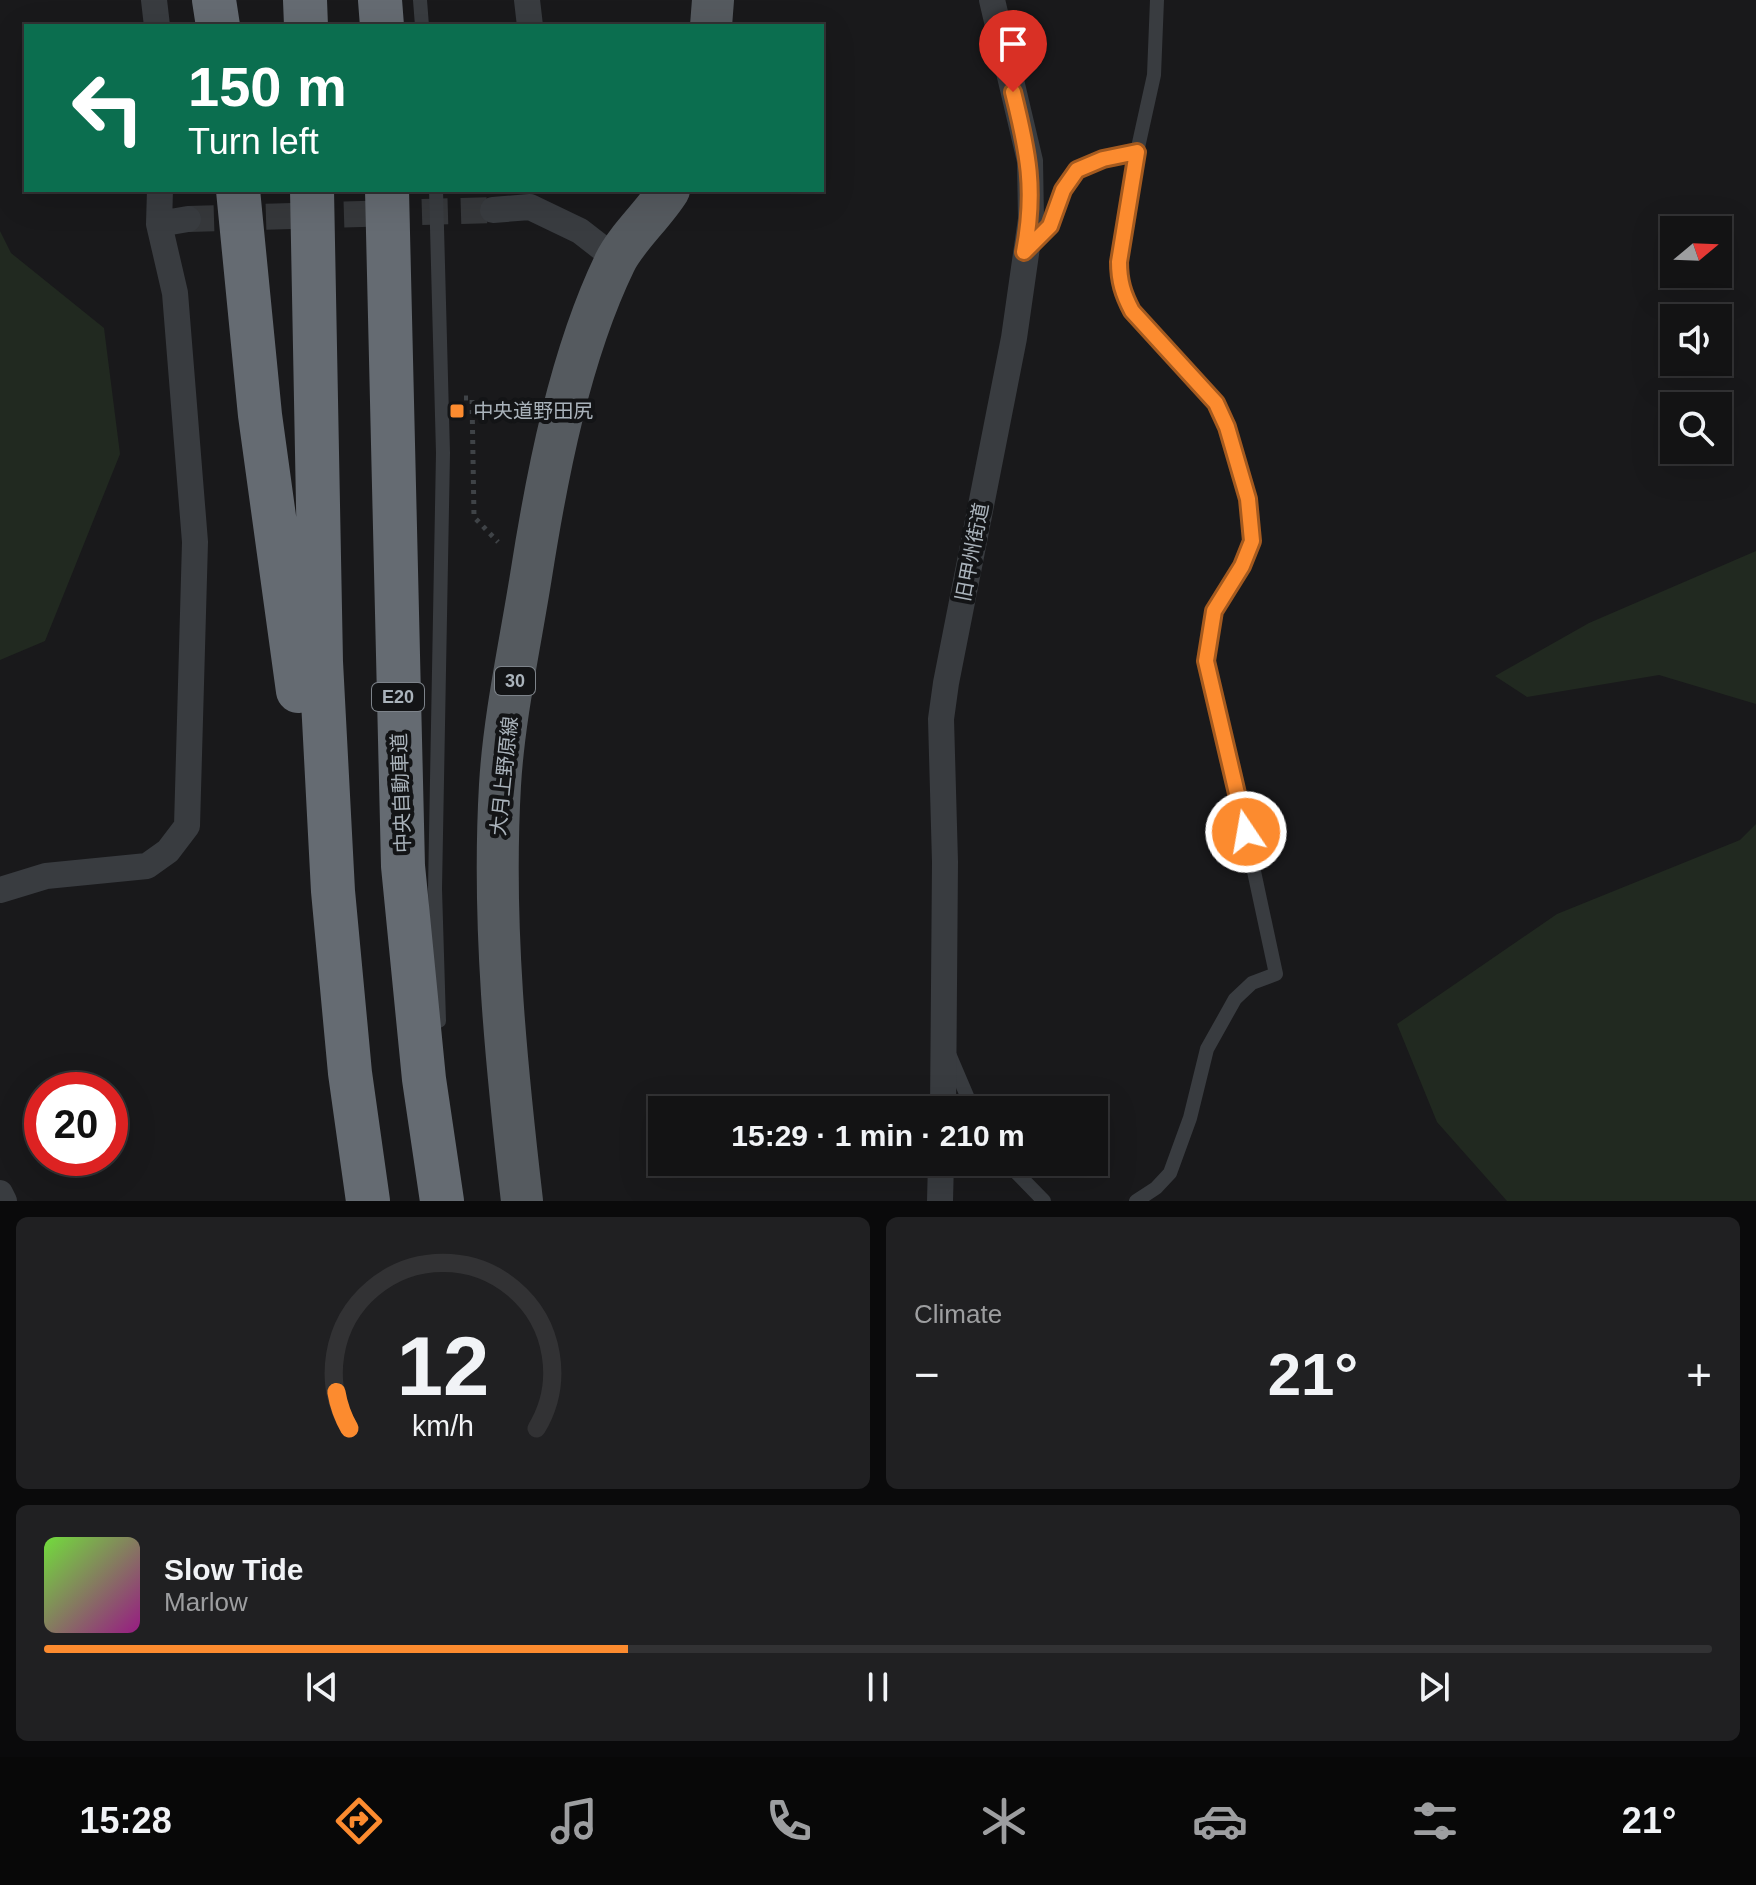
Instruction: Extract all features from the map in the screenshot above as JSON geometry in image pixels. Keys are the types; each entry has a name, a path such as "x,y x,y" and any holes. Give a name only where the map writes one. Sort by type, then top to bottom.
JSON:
{"highway":[{"path":"214,0 218,24"},
{"path":"305,0 306,24"},
{"path":"380,0 382,24"},
{"path":"238,192 262,431 368,1201"},
{"path":"312,192 321,662 333,891 350,1073"},
{"name":"中央自動車道","path":"387,192 403,866 424,1079 443,1201"}],"main road":[{"path":"711,24 713,0"},
{"name":"大月上野原線","path":"522,1201 506,1062 497,852 500,781 543,500 584,338 616,259 668,192"}],"street":[{"path":"154,0 157,24"},
{"path":"527,0 530,24"},
{"name":"旧甲州街道","path":"943,1096 945,862 941,719 1014,338 1031,219 1030,161 992,0"},
{"path":"0,890 46,876 147,866 168,851 187,826 195,542 175,293 159,224 160,192"},
{"path":"493,210 531,198 616,259"},
{"path":"159,224 188,219"},
{"path":"940,1201 941,1176"},
{"path":"0,1193 4,1201"}],"lane":[{"path":"420,0 422,24"},
{"path":"1136,1201 1156,1188 1170,1173 1190,1118 1207,1049 1235,999 1252,983 1276,974 1206,661 1214,611 1242,566 1252,541 1248,499 1227,427 1216,403 1132,311 1119,279 1137,152 1154,75 1157,0"},
{"path":"1024,252 1050,226 1063,190 1077,170 1103,159 1137,152"},
{"path":"436,192 443,453 435,889 439,1030"},
{"path":"945,1041 967,1096"},
{"path":"441,1092 443,1201"},
{"path":"1020,1176 1044,1201"}],"path":[{"path":"459,398 472,398 474,517"}],"shaded area":[{"path":"0,231 11,253 104,328 120,454 45,641 0,660"},
{"path":"1756,551 1756,704 1659,675 1527,697 1495,676 1589,623"},
{"path":"1756,824 1756,1201 1507,1201 1437,1122 1397,1024 1557,914 1740,840"}],"tunnel":[{"path":"188,219 493,210"}],"place":[{"name":"中央道野田尻","path":"457,411"}],"route":[{"path":"1013,92 1030,161 1031,219 1024,252 1050,226 1063,190 1077,170 1103,159 1137,152 1119,262 1123,294 1141,322 1216,403 1227,427 1248,499 1252,541 1242,566 1214,611 1206,661 1246,832"}]}
